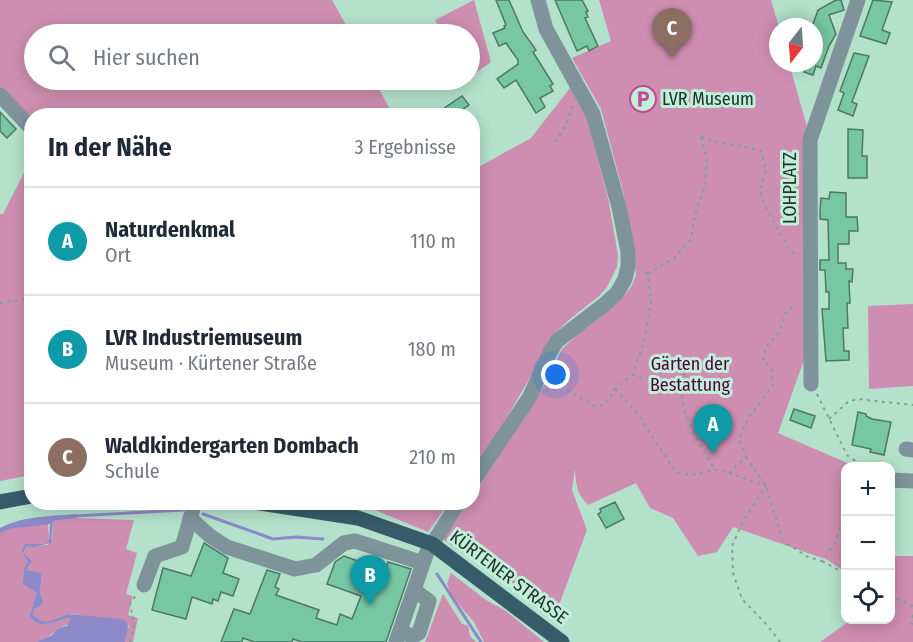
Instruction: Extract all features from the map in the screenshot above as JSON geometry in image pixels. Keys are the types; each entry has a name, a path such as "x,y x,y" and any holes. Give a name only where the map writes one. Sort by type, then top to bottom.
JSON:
{"main road":[{"path":"0,502 24,498"},
{"name":"KÜRTENER STRASSE","path":"306,510 358,518 432,544 562,642"}],"street":[{"path":"480,471 519,414 551,350 558,341 617,293 626,279 628,267 628,252 619,207 594,114 546,29 538,0"},
{"name":"LOHPLATZ","path":"814,390 810,140 858,0"},
{"path":"0,95 24,120"},
{"path":"895,480 913,481"},
{"path":"144,585 155,556 182,548 192,510"},
{"path":"194,510 210,536 227,547 295,569 316,565 349,542 368,545 423,563"},
{"path":"432,544 454,510"},
{"name":"KÜRTENER STRASSE","path":"398,637 423,563 432,544"}],"path":[{"path":"555,142 566,125 579,87"},
{"path":"648,274 674,258 691,239 694,214 704,189 707,160 701,136 716,143 750,147 761,151 766,170 760,189 763,202 787,246 794,254 810,252"},
{"path":"628,267 648,274"},
{"path":"536,384 548,391 562,387 595,406 605,405 615,389 633,374 649,318 651,303 648,274"},
{"path":"811,298 787,310 778,334 766,347 763,360 772,370 773,384 749,417 739,439 746,457 766,486 783,541 808,557 822,561 841,571"},
{"path":"0,303 24,299"},
{"path":"633,374 640,378 657,377 660,371 674,368 685,370 682,399 693,431 716,470"},
{"path":"615,389 634,409 676,472 691,475 716,470 766,486"},
{"path":"814,390 847,455 857,462"},
{"path":"829,419 848,402 857,399 913,405"},
{"path":"729,473 746,457"},
{"path":"766,486 743,521 732,546 733,573 742,599 768,625 780,642"},
{"path":"822,561 835,543 844,516"},
{"path":"130,642 134,623 129,604 144,585"},
{"path":"895,597 913,606"},
{"path":"913,615 911,623 913,625"}],"green space":[{"path":"0,0 332,0 345,24 24,24 24,90 379,90 389,108 24,108 24,116 0,90"},
{"path":"474,0 491,62 480,70 480,24 437,24 435,20"},
{"name":"Gärten der Bestattung","path":"599,0 771,0 776,18 769,18 769,72 792,72 807,127 805,357 778,433 845,462 841,462 841,569 828,560 733,527 717,552 698,556 673,518 650,508 636,483 588,505 576,484 575,469 572,490 587,530 553,621 524,595 443,539 463,510 480,510 480,485 547,381 562,349 623,297 631,287 636,275 624,195 601,109 572,58 611,41"},
{"path":"570,88 586,115 608,198 618,255 617,267 607,287 599,296 548,340 532,374 480,458 480,166 531,138"},
{"path":"24,173 24,476 0,481 0,214 3,214"},
{"path":"913,304 913,386 869,389 868,306"},
{"path":"375,510 444,510 428,532"},
{"path":"77,518 134,520 126,549 137,553 126,594 133,596 128,615 138,618 133,642 125,642 129,625 73,614 43,622 33,615 34,609 42,605 43,601 40,593 42,573 27,570 31,564 23,553 27,546 48,545 52,538 53,521"},
{"path":"48,522 49,540 45,544 25,544 21,551 28,562 25,579 37,593 29,616 42,624 68,618 71,619 70,624 58,628 47,638 36,642 0,642 0,534 10,529"},
{"path":"895,556 913,556 913,642 820,642 845,624 895,624"},
{"path":"451,573 486,600 506,611 544,642 484,642 474,622 453,598 447,584"},
{"path":"443,594 462,624 468,626 470,636 476,642 425,642"}],"shaded area":[{"path":"77,514 77,518 53,521 51,543 34,547 27,546 23,553 32,561 27,570 42,573 40,593 43,601 42,605 34,609 33,615 41,621 48,622 67,614 122,619 128,626 125,642 36,642 51,636 58,628 67,626 71,619 42,624 33,621 29,616 37,593 23,584 24,569 28,562 21,551 25,544 45,544 49,540 50,524 10,529 0,534 0,528 27,519"}],"building":[{"path":"496,0 509,0 523,32 536,50 533,52 553,84 550,86 553,91 540,98 545,107 536,113 516,80 504,88 497,79 518,64 518,60 506,43 499,46 493,33 505,28 506,25"},
{"path":"555,0 582,0 588,11 586,12 588,17 585,18 598,46 589,51 587,46 577,51"},
{"path":"836,0 841,0 844,10 829,15 836,34 823,62 823,18 815,18 818,10"},
{"path":"873,0 892,2 882,30 890,33 886,44 860,36"},
{"path":"854,53 869,56 852,102 857,104 853,116 838,110 844,93 840,91"},
{"path":"462,96 469,105 465,108 445,108"},
{"path":"0,112 16,129 7,138 0,131"},
{"path":"848,129 863,130 862,156 867,156 867,178 848,178"},
{"path":"830,192 846,193 846,217 857,217 858,231 849,231 849,244 838,244 838,263 846,263 846,269 853,269 852,282 849,281 850,303 847,303 848,328 843,328 844,351 849,351 849,360 826,361 822,309 829,309 829,292 826,292 825,270 820,270 820,260 829,260 828,220 820,219 820,211 821,198 829,199"},
{"path":"794,409 815,416 811,428 790,420"},
{"path":"858,412 872,419 891,422 884,455 870,452 871,449 852,445"},
{"path":"615,502 624,519 606,528 598,514 601,512 600,509"},
{"path":"204,543 228,558 223,573 239,579 233,596 221,592 218,601 213,599 212,604 192,597 186,619 152,610 163,568 191,576"},
{"path":"344,556 385,571 388,562 411,569 386,642 302,642 293,639 292,642 254,642 243,638 242,642 221,642 234,609 250,614 267,570 280,574 275,587 279,589 276,595 319,610 316,618 337,625 340,614 352,619 361,596 327,584 335,562"}],"waterway":[{"path":"75,516 183,510"},
{"path":"203,514 273,539 296,537 323,539"},
{"path":"437,574 481,642"}],"place":[{"name":"Waldkindergarten Dombach","path":"672,58"},
{"name":"LVR Museum","path":"643,99"},
{"name":"Naturdenkmal","path":"713,454"},
{"name":"LVR Industriemuseum","path":"370,605"}]}
